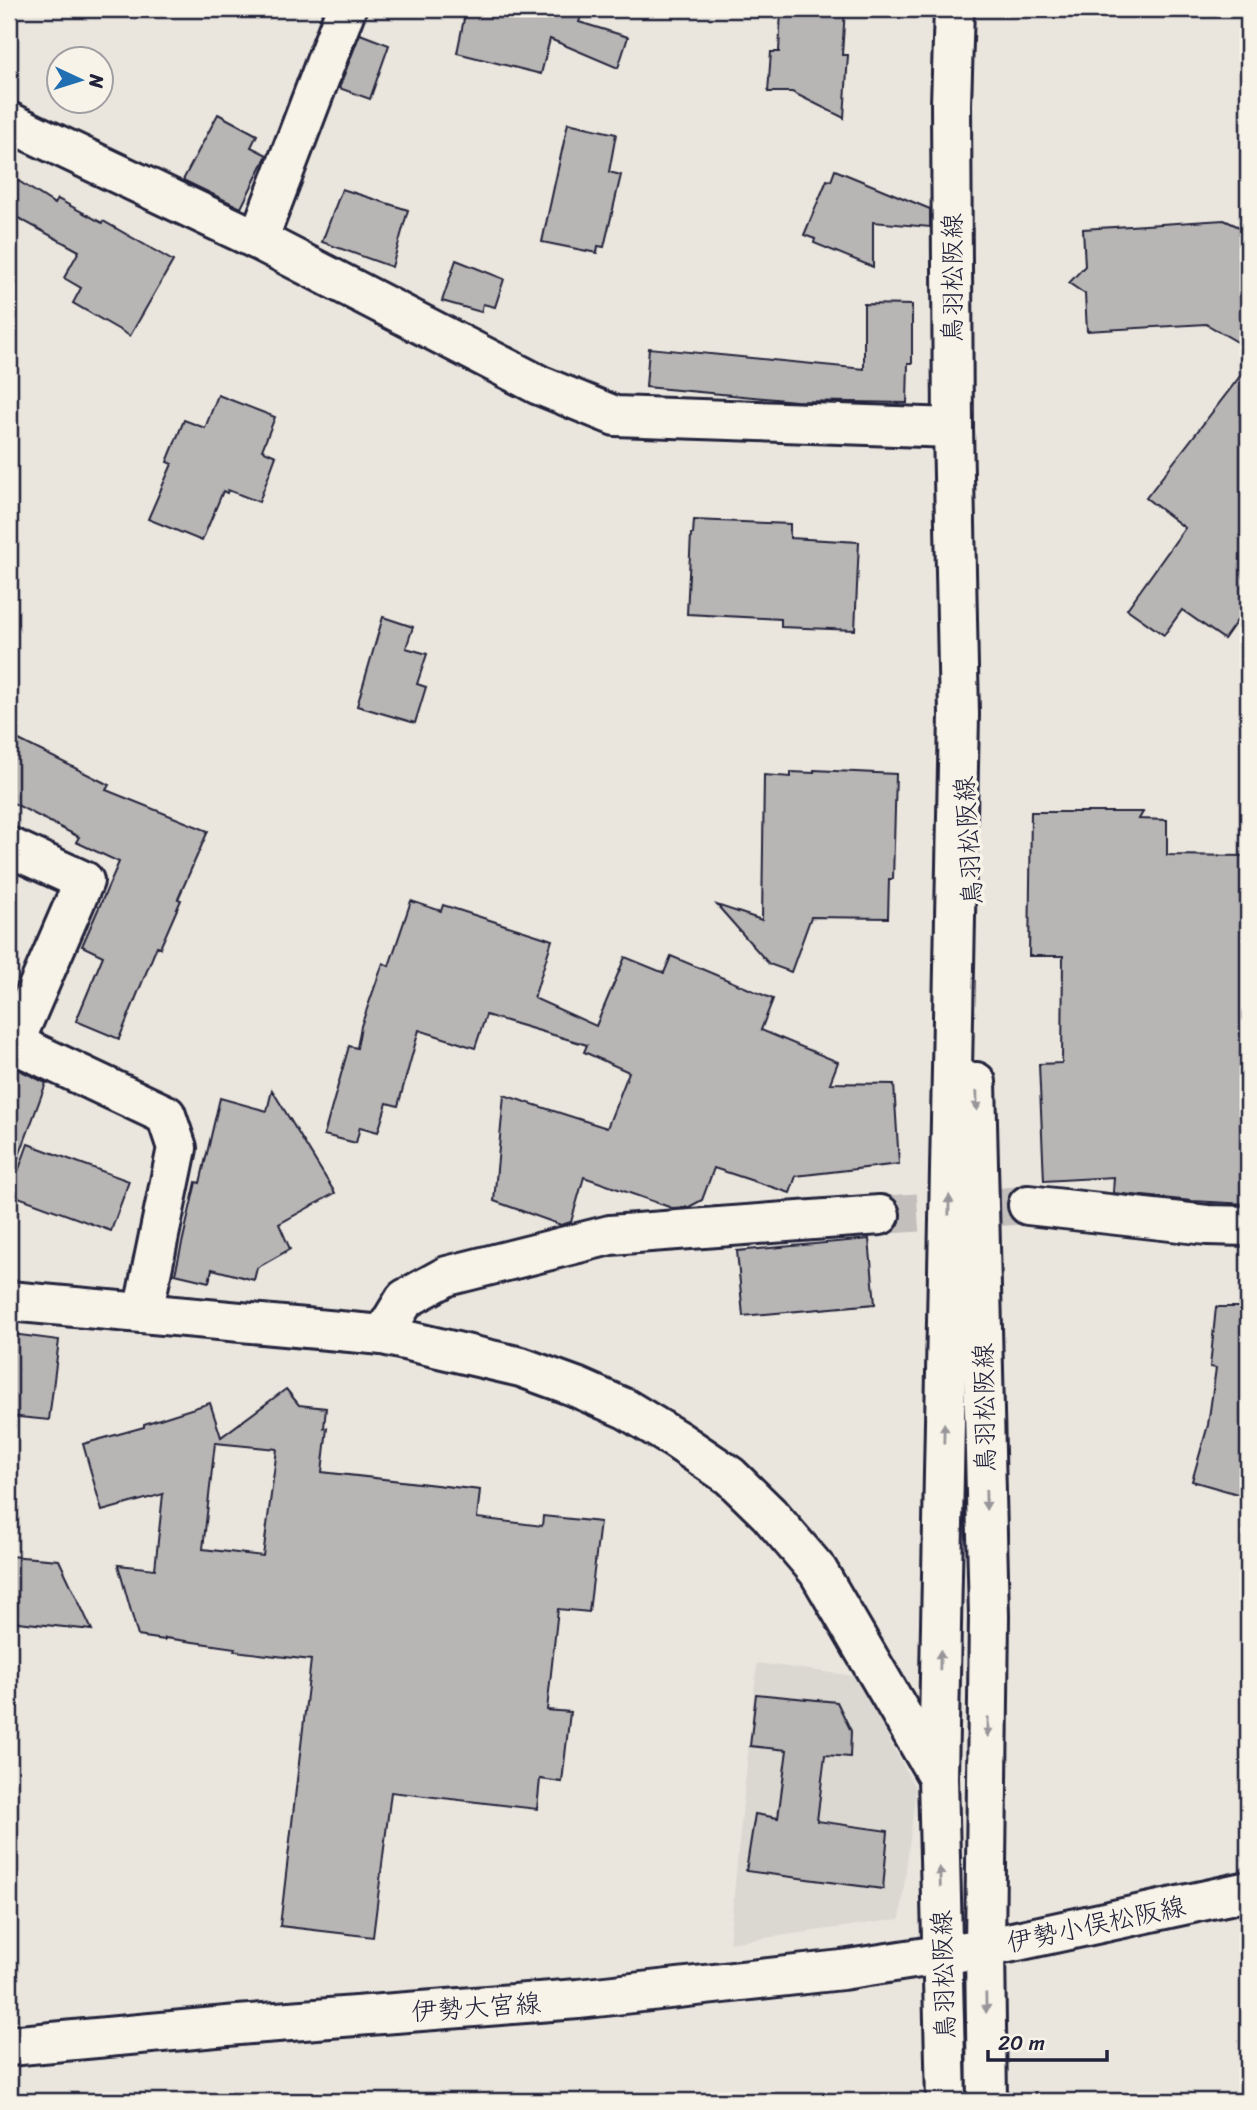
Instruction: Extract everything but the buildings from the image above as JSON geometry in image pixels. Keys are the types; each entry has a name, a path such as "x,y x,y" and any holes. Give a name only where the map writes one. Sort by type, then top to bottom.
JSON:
{"main road":[{"path":"258,240 346,9"},
{"name":"鳥羽松阪線","path":"946,2101 938,1777 959,715 953,428 951,104 954,9"},
{"path":"9,122 258,240 539,385 615,416 953,428"},
{"name":"鳥羽松阪線","path":"959,715 972,856 989,1616 985,1948 987,2101"},
{"path":"9,847 83,881 11,1042 166,1115 177,1148 143,1313"},
{"path":"1028,1205 1248,1226"},
{"path":"383,1335 405,1299 447,1276 610,1235 880,1215"},
{"path":"9,1301 383,1335 521,1367 626,1409 730,1476 769,1514 817,1571 938,1777"},
{"name":"伊勢小俣松阪線","path":"943,1954 985,1948 1246,1886"},
{"name":"伊勢大宮線","path":"9,2046 578,1999 842,1970 943,1954"}],"shaded area":[{"path":"757,1663 855,1676 916,1789 900,1919 729,1943"}],"tunnel":[{"path":"880,1215 1028,1205"}]}
